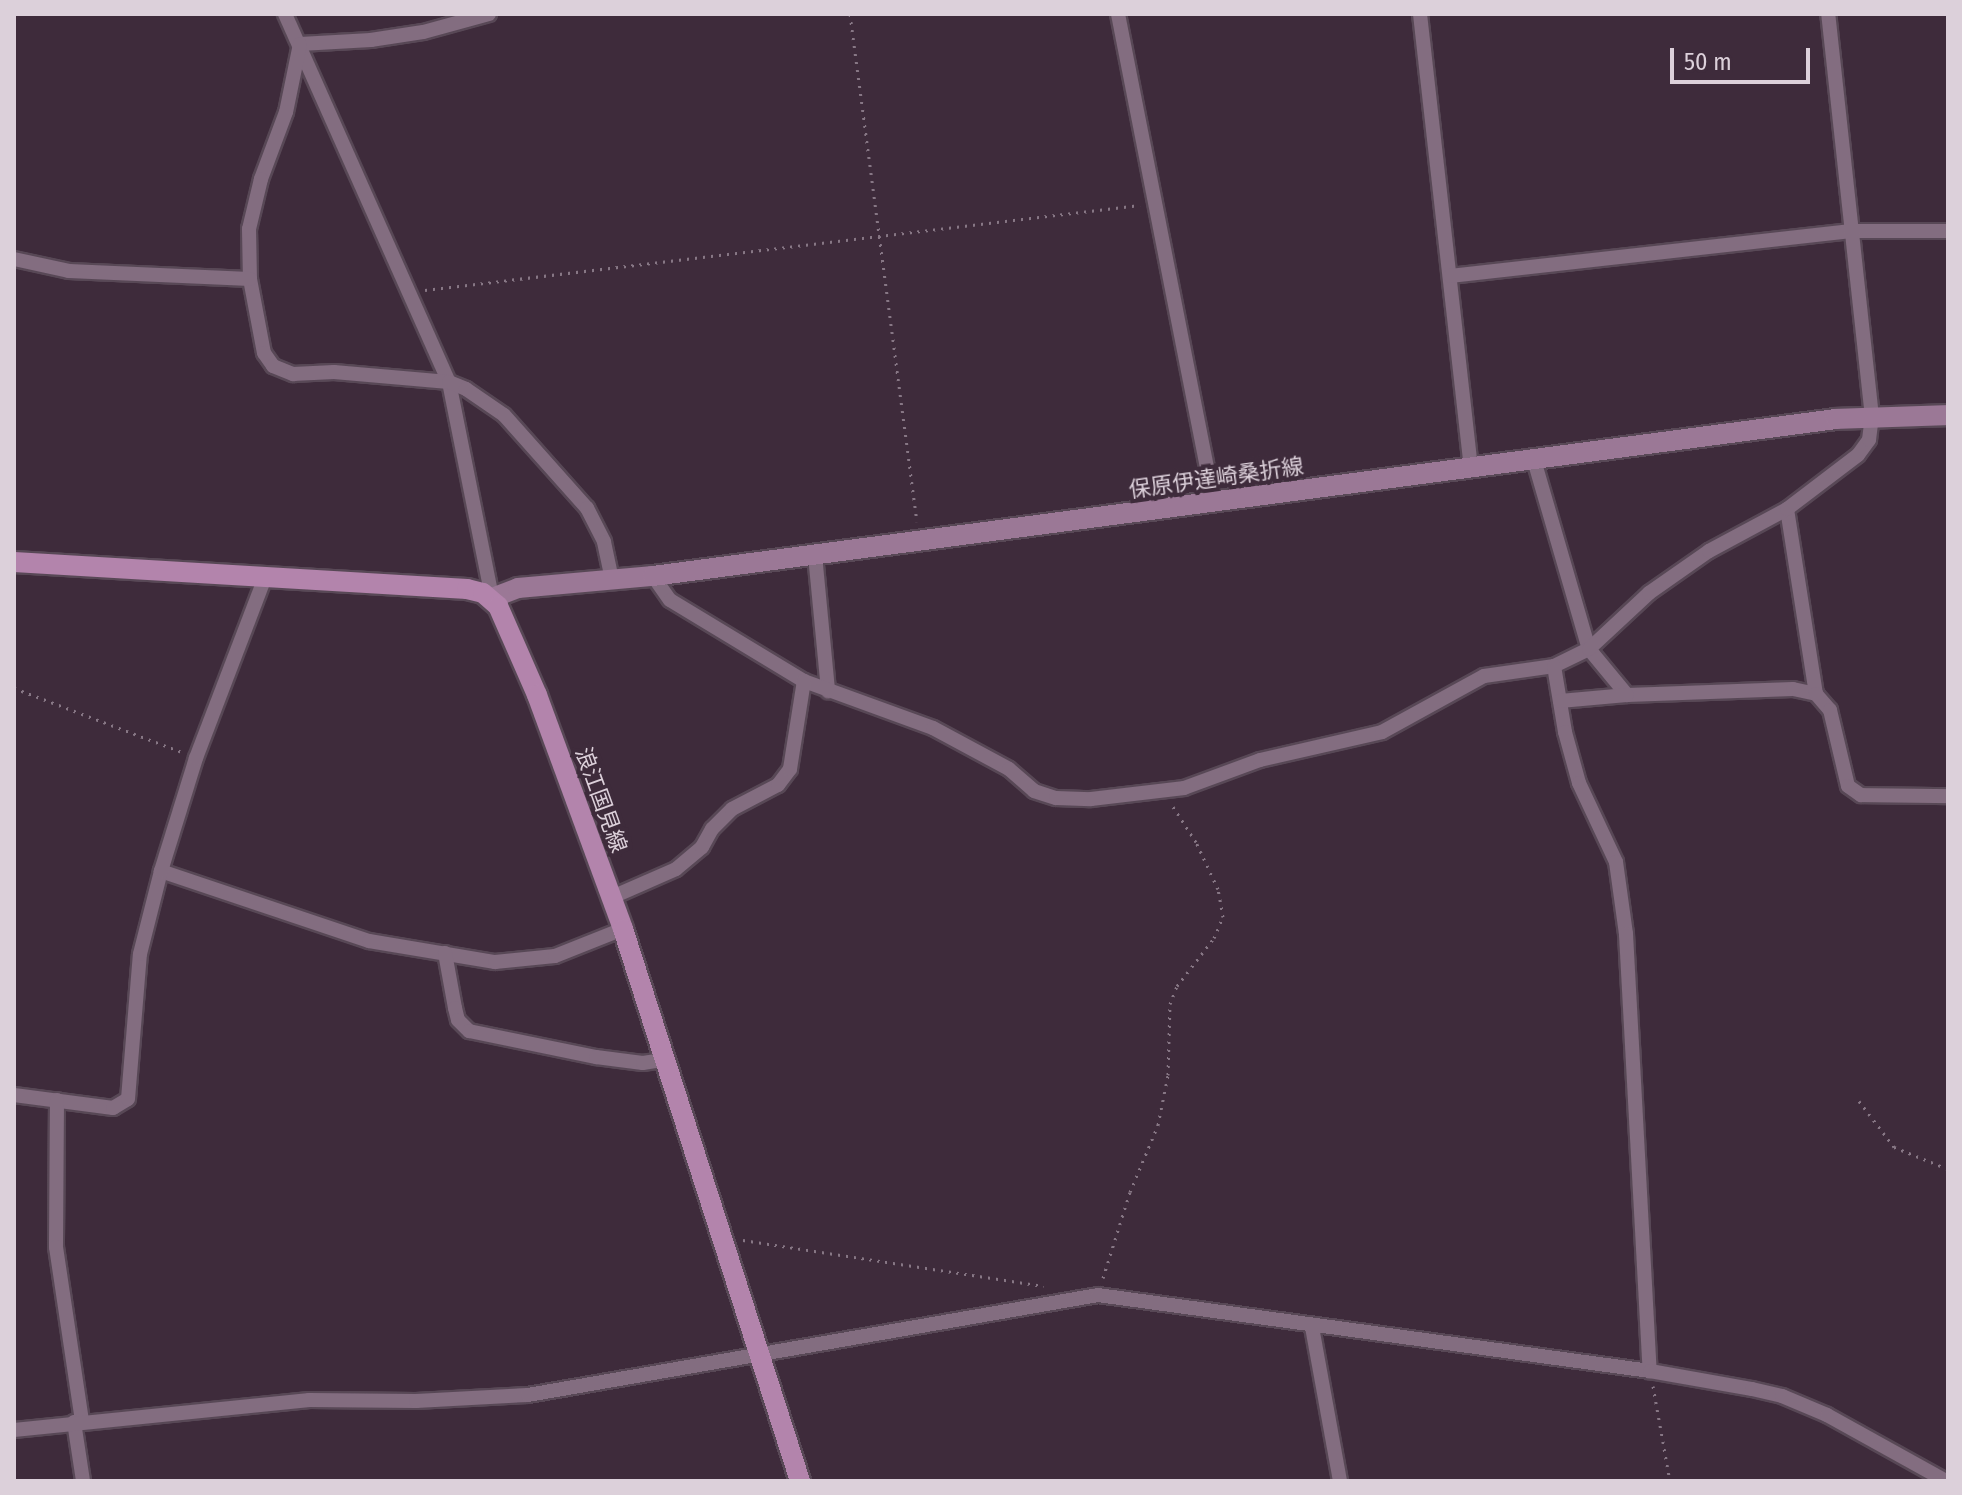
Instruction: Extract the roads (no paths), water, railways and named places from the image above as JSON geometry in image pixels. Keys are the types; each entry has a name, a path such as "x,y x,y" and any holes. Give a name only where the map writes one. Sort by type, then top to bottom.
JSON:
{"main road":[{"name":"保原伊達崎桑折線","path":"492,598 518,588 653,576 1471,467 1872,417 1948,415"},
{"path":"14,562 467,589 492,598"},
{"name":"浪江国見線","path":"492,598 537,695 623,929 800,1481"}],"street":[{"path":"285,14 412,292 449,382 492,598"},
{"path":"300,44 397,36 489,14"},
{"path":"1118,14 1152,203 1214,503"},
{"path":"1420,14 1471,467"},
{"path":"653,576 670,600 804,681 933,728 1009,769 1034,791 1056,798 1091,799 1163,792 1206,782 1260,760 1382,732 1484,676 1554,666 1589,649 1649,593 1709,551 1787,509 1866,445 1872,417 1828,14"},
{"path":"300,44 286,112 261,179 249,229 250,279 264,353 273,366 293,374 334,372 459,385 504,415 561,476 598,528 612,581"},
{"path":"1450,276 1854,231 1948,231"},
{"path":"14,259 69,271 250,279"},
{"path":"1534,460 1589,649 1627,695"},
{"path":"1787,509 1816,694 1830,710 1848,786 1852,792 1861,795 1948,796"},
{"path":"815,555 828,691"},
{"path":"14,1095 113,1108 128,1099 140,954 161,871 196,758 265,577"},
{"path":"1554,666 1579,783 1616,862 1626,934 1650,1371"},
{"path":"610,898 676,869 702,847 712,829 732,809 778,785 790,769 804,681"},
{"path":"1560,701 1627,695 1793,689 1816,694"},
{"path":"161,871 329,931 369,941 495,962 555,956 623,929"},
{"path":"445,953 458,1020 469,1031 596,1057 643,1063 663,1060"},
{"path":"57,1100 56,1247 83,1481"},
{"path":"14,1430 309,1400 416,1401 528,1395 1098,1295 1312,1327 1650,1371 1782,1396 1827,1415 1946,1481"},
{"path":"1312,1327 1340,1481"}]}
